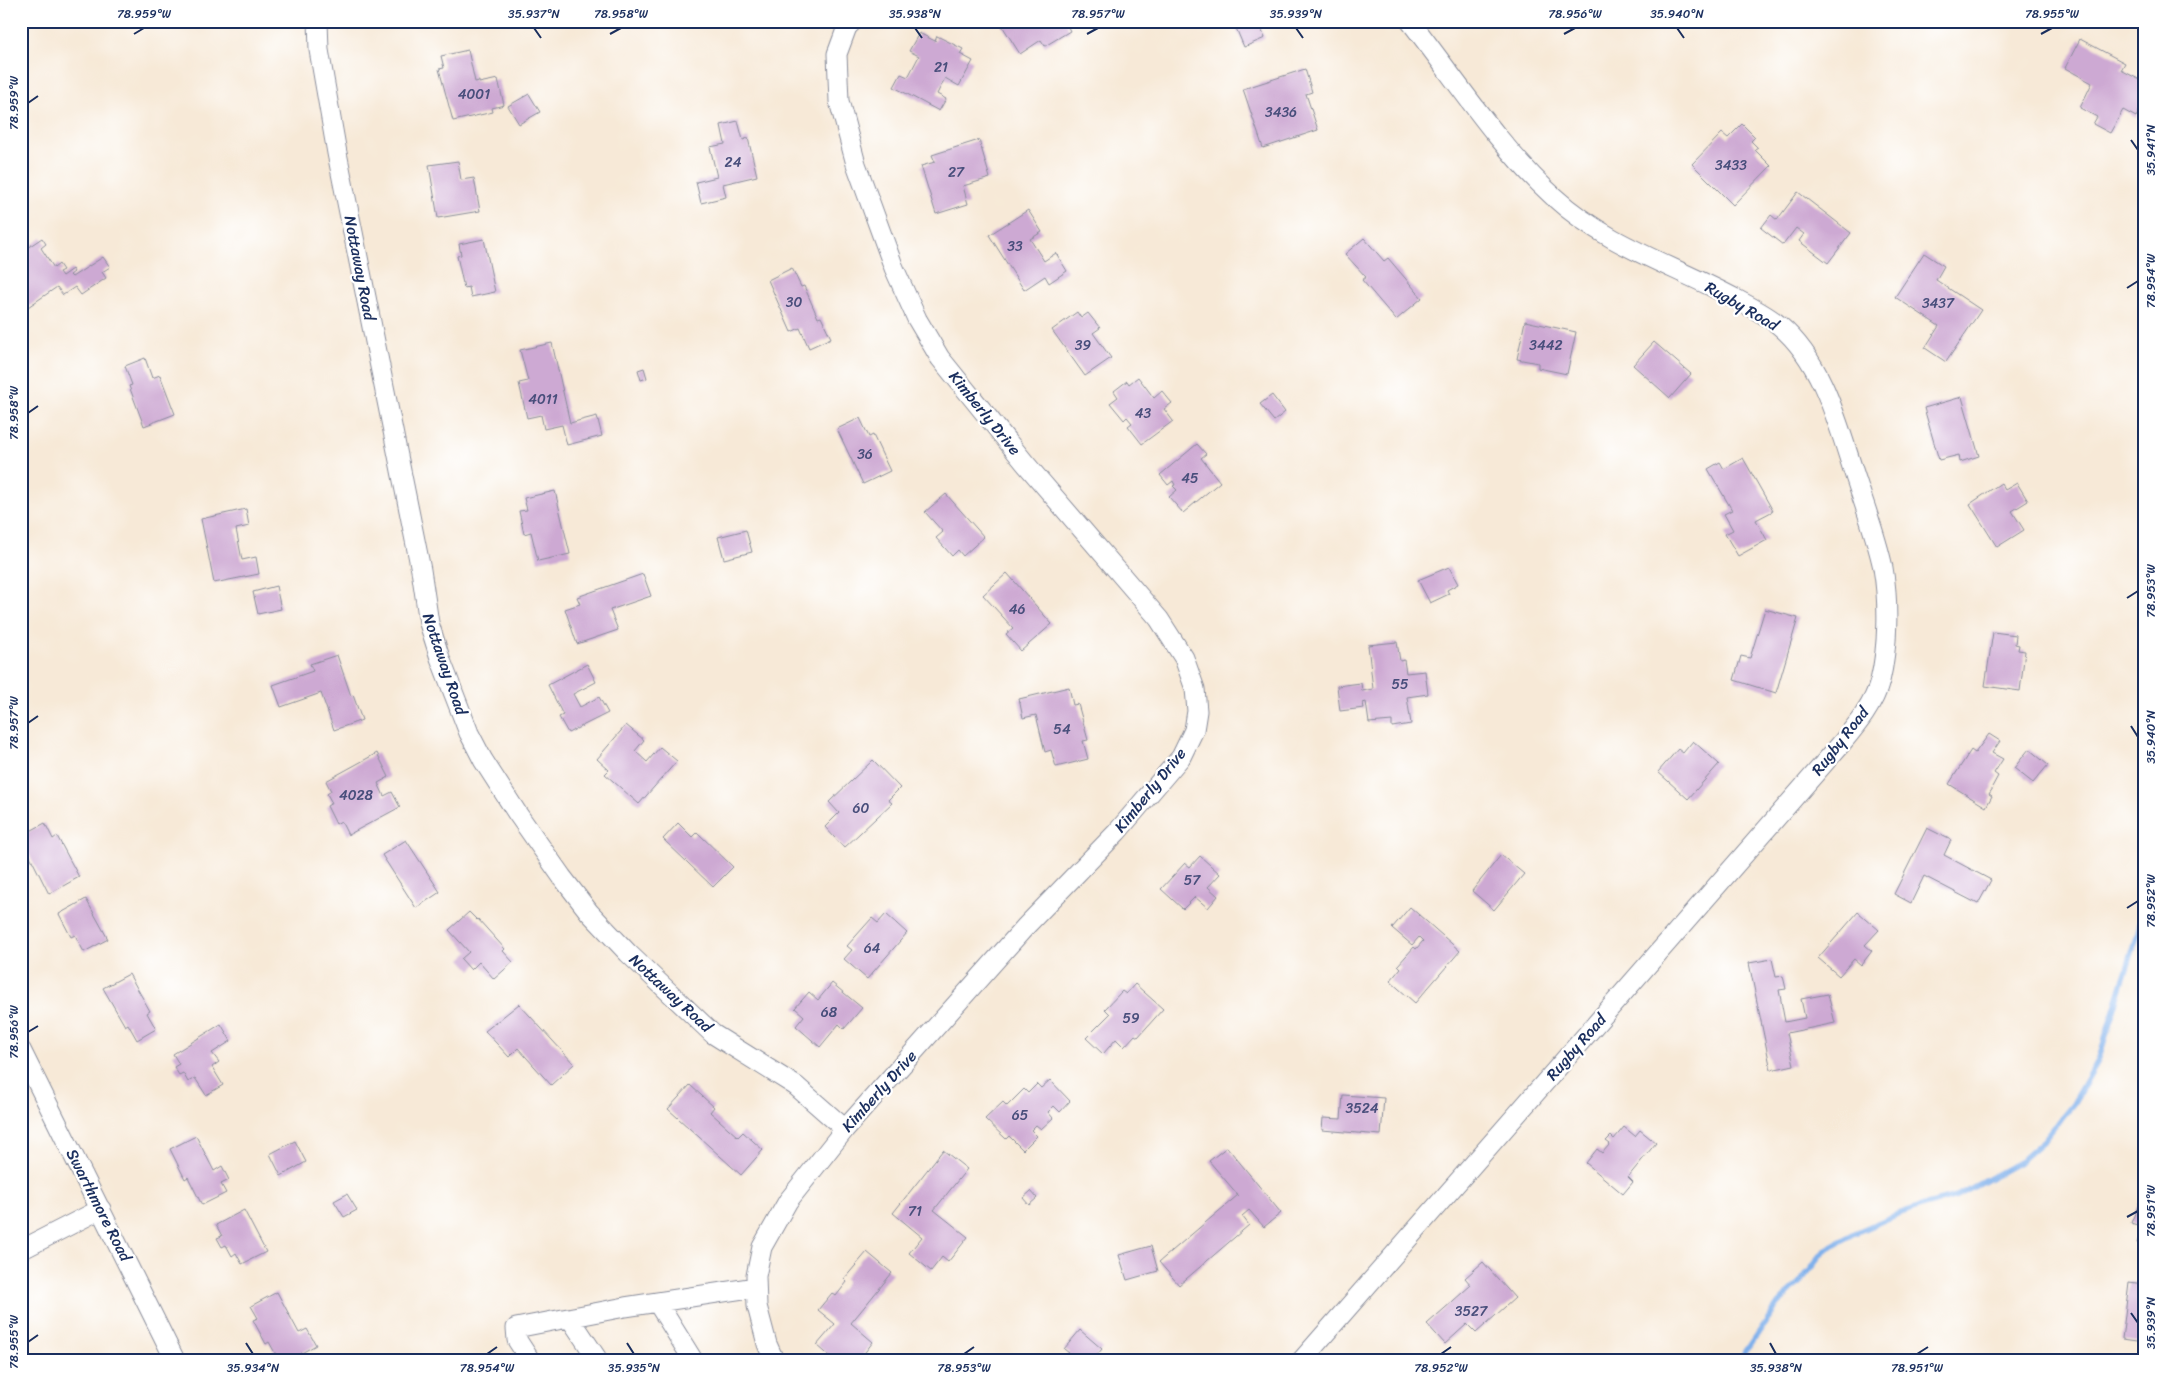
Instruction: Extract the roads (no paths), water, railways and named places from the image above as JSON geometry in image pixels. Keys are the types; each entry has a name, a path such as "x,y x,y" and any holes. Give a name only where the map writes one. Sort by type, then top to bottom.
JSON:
{"street":[{"name":"Nottaway Road","path":"318,21 319,50 429,623 440,658 469,733 483,760 517,813 589,912 628,953 713,1034 796,1086 845,1129"},
{"name":"Kimberly Drive","path":"774,1360 767,1344 757,1306 756,1276 762,1247 788,1201 845,1129 1026,926 1117,832 1181,757 1194,730 1197,711 1195,689 1184,658 1159,619 1025,463 940,358 917,319 894,268 856,164 839,101 837,54 847,27 853,21"},
{"name":"Rugby Road","path":"1302,1360 1840,745 1874,696 1880,682 1887,621 1883,569 1871,524 1825,390 1797,344 1782,328 1766,316 1720,291 1650,258 1580,220 1554,197 1506,146 1410,21"},
{"name":"Swarthmore Road","path":"21,1050 175,1360"},
{"path":"21,1250 101,1209"},
{"path":"530,1360 517,1340 516,1328 657,1302 756,1287"},
{"path":"657,1302 693,1360"},
{"path":"570,1318 598,1360"}],"waterway":[{"path":"1740,1360 1778,1304 1801,1281 1825,1250 1857,1232 1898,1214 1957,1196 2019,1162 2044,1140 2073,1104 2098,1061 2137,937 2144,904"}]}
